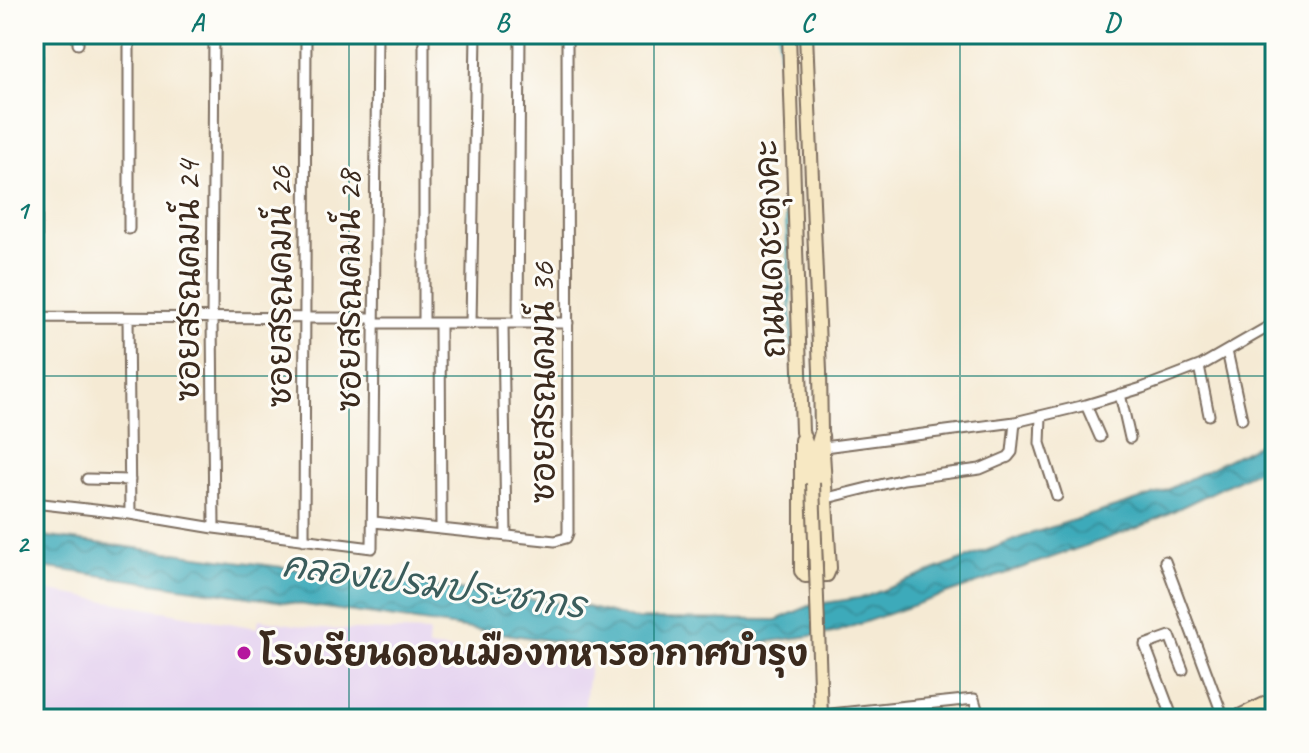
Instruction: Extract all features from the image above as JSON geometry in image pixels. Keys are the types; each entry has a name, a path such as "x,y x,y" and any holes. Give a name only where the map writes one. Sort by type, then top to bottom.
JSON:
{"street":[{"path":"37,34 35,503 304,540"},
{"path":"129,34 129,229"},
{"name":"ซอยสรณคมน์ 24","path":"214,34 214,528"},
{"name":"ซอยสรณคมน์ 26","path":"304,540 306,34"},
{"name":"ซอยสรณคมน์ 28","path":"304,540 372,548 377,34"},
{"path":"424,34 424,323"},
{"path":"471,324 476,34"},
{"path":"518,323 520,34"},
{"name":"ซอยสรณคมน์ 36","path":"374,522 555,541 566,538 568,533 567,34"},
{"name":"ถนนเดชะตุงคะ","path":"789,34 802,432 813,461"},
{"name":"ถนนเดชะตุงคะ","path":"806,34 821,432 813,461 821,717"},
{"path":"35,317 568,323"},
{"path":"128,318 130,514"},
{"path":"440,323 441,529"},
{"path":"824,447 1015,422 1086,405 1199,366 1275,323"},
{"path":"503,324 506,536"},
{"path":"1227,351 1242,419"},
{"path":"1199,366 1209,415"},
{"path":"1120,394 1130,438"},
{"path":"1086,405 1100,437"},
{"path":"1041,417 1040,443 1057,496"},
{"path":"827,498 904,479 980,469 1008,457 1012,452 1015,422"},
{"path":"802,432 801,571 805,576 829,573 821,432"},
{"path":"87,479 130,480"},
{"path":"1165,561 1224,719"},
{"path":"1173,719 1145,645 1170,636 1183,670"},
{"path":"821,717 974,699 980,719"},
{"path":"1233,719 1275,699"}],"shaded area":[{"name":"โรงเรียนดอนเมืองทหารอากาศบำรุง","path":"34,588 257,628 259,619 321,629 429,632 428,647 454,650 455,656 590,664 583,719 34,719"}],"water":[{"path":"1275,436 1275,462 1140,527 833,633 713,649 637,653 34,566 34,535 583,606 633,619 776,620 812,605 865,597 1030,534 1163,492"}],"waterway":[{"path":"779,34 792,346"}],"place":[{"name":"โรงเรียนดอนเมืองทหารอากาศบำรุง","path":"244,653"}],"water label":[{"name":"คลองเปรมประชากร","path":"434,584"}]}
